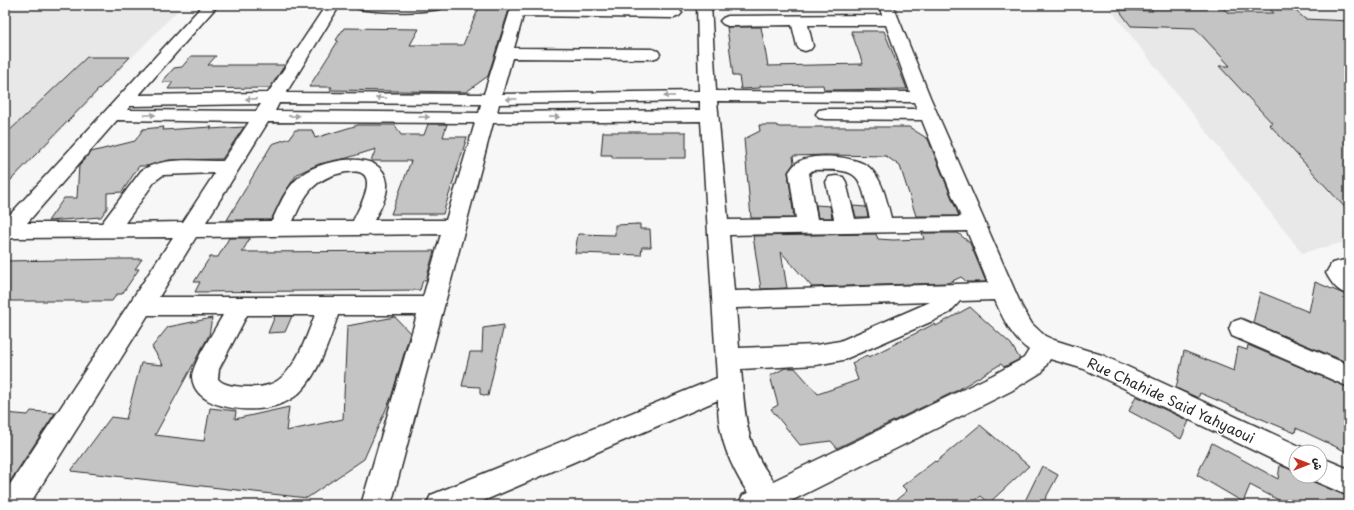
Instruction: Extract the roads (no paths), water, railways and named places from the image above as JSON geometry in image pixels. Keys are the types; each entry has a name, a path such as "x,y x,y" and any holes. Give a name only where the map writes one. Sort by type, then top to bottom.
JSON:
{"street":[{"path":"7,233 211,5"},
{"path":"12,505 333,5"},
{"path":"361,5 438,5"},
{"path":"704,5 709,106 733,426 738,444 766,503 1002,383 1033,364 1044,347 1033,340 1016,320 921,97 887,10"},
{"path":"376,505 488,108 518,8 674,13"},
{"path":"887,10 799,20 727,15 887,10"},
{"path":"799,20 805,46"},
{"path":"504,53 652,54"},
{"path":"124,101 268,107 488,108 709,106 921,97"},
{"path":"111,115 268,107"},
{"path":"825,114 929,115"},
{"path":"808,227 799,172 801,168 810,164 848,165 860,169 869,181 882,226"},
{"path":"279,228 298,191 307,180 321,171 348,165 360,166 370,170 376,176 377,181 375,193 360,228"},
{"path":"108,230 148,176 156,170 164,168 230,167"},
{"path":"836,182 846,226"},
{"path":"718,228 974,224"},
{"path":"7,233 108,230 454,227"},
{"path":"1349,267 1340,269 1337,273 1349,286"},
{"path":"723,300 1003,291"},
{"path":"441,505 728,371 843,350 941,307 955,292"},
{"path":"140,306 432,306"},
{"path":"240,306 206,369 205,378 207,385 212,391 220,395 266,397 284,390 292,384 303,370 330,306"},
{"path":"1240,329 1349,376"},
{"name":"Rue Chahide Said Yahyaoui","path":"1044,347 1093,362 1288,454"},
{"path":"1328,474 1349,483"}]}
